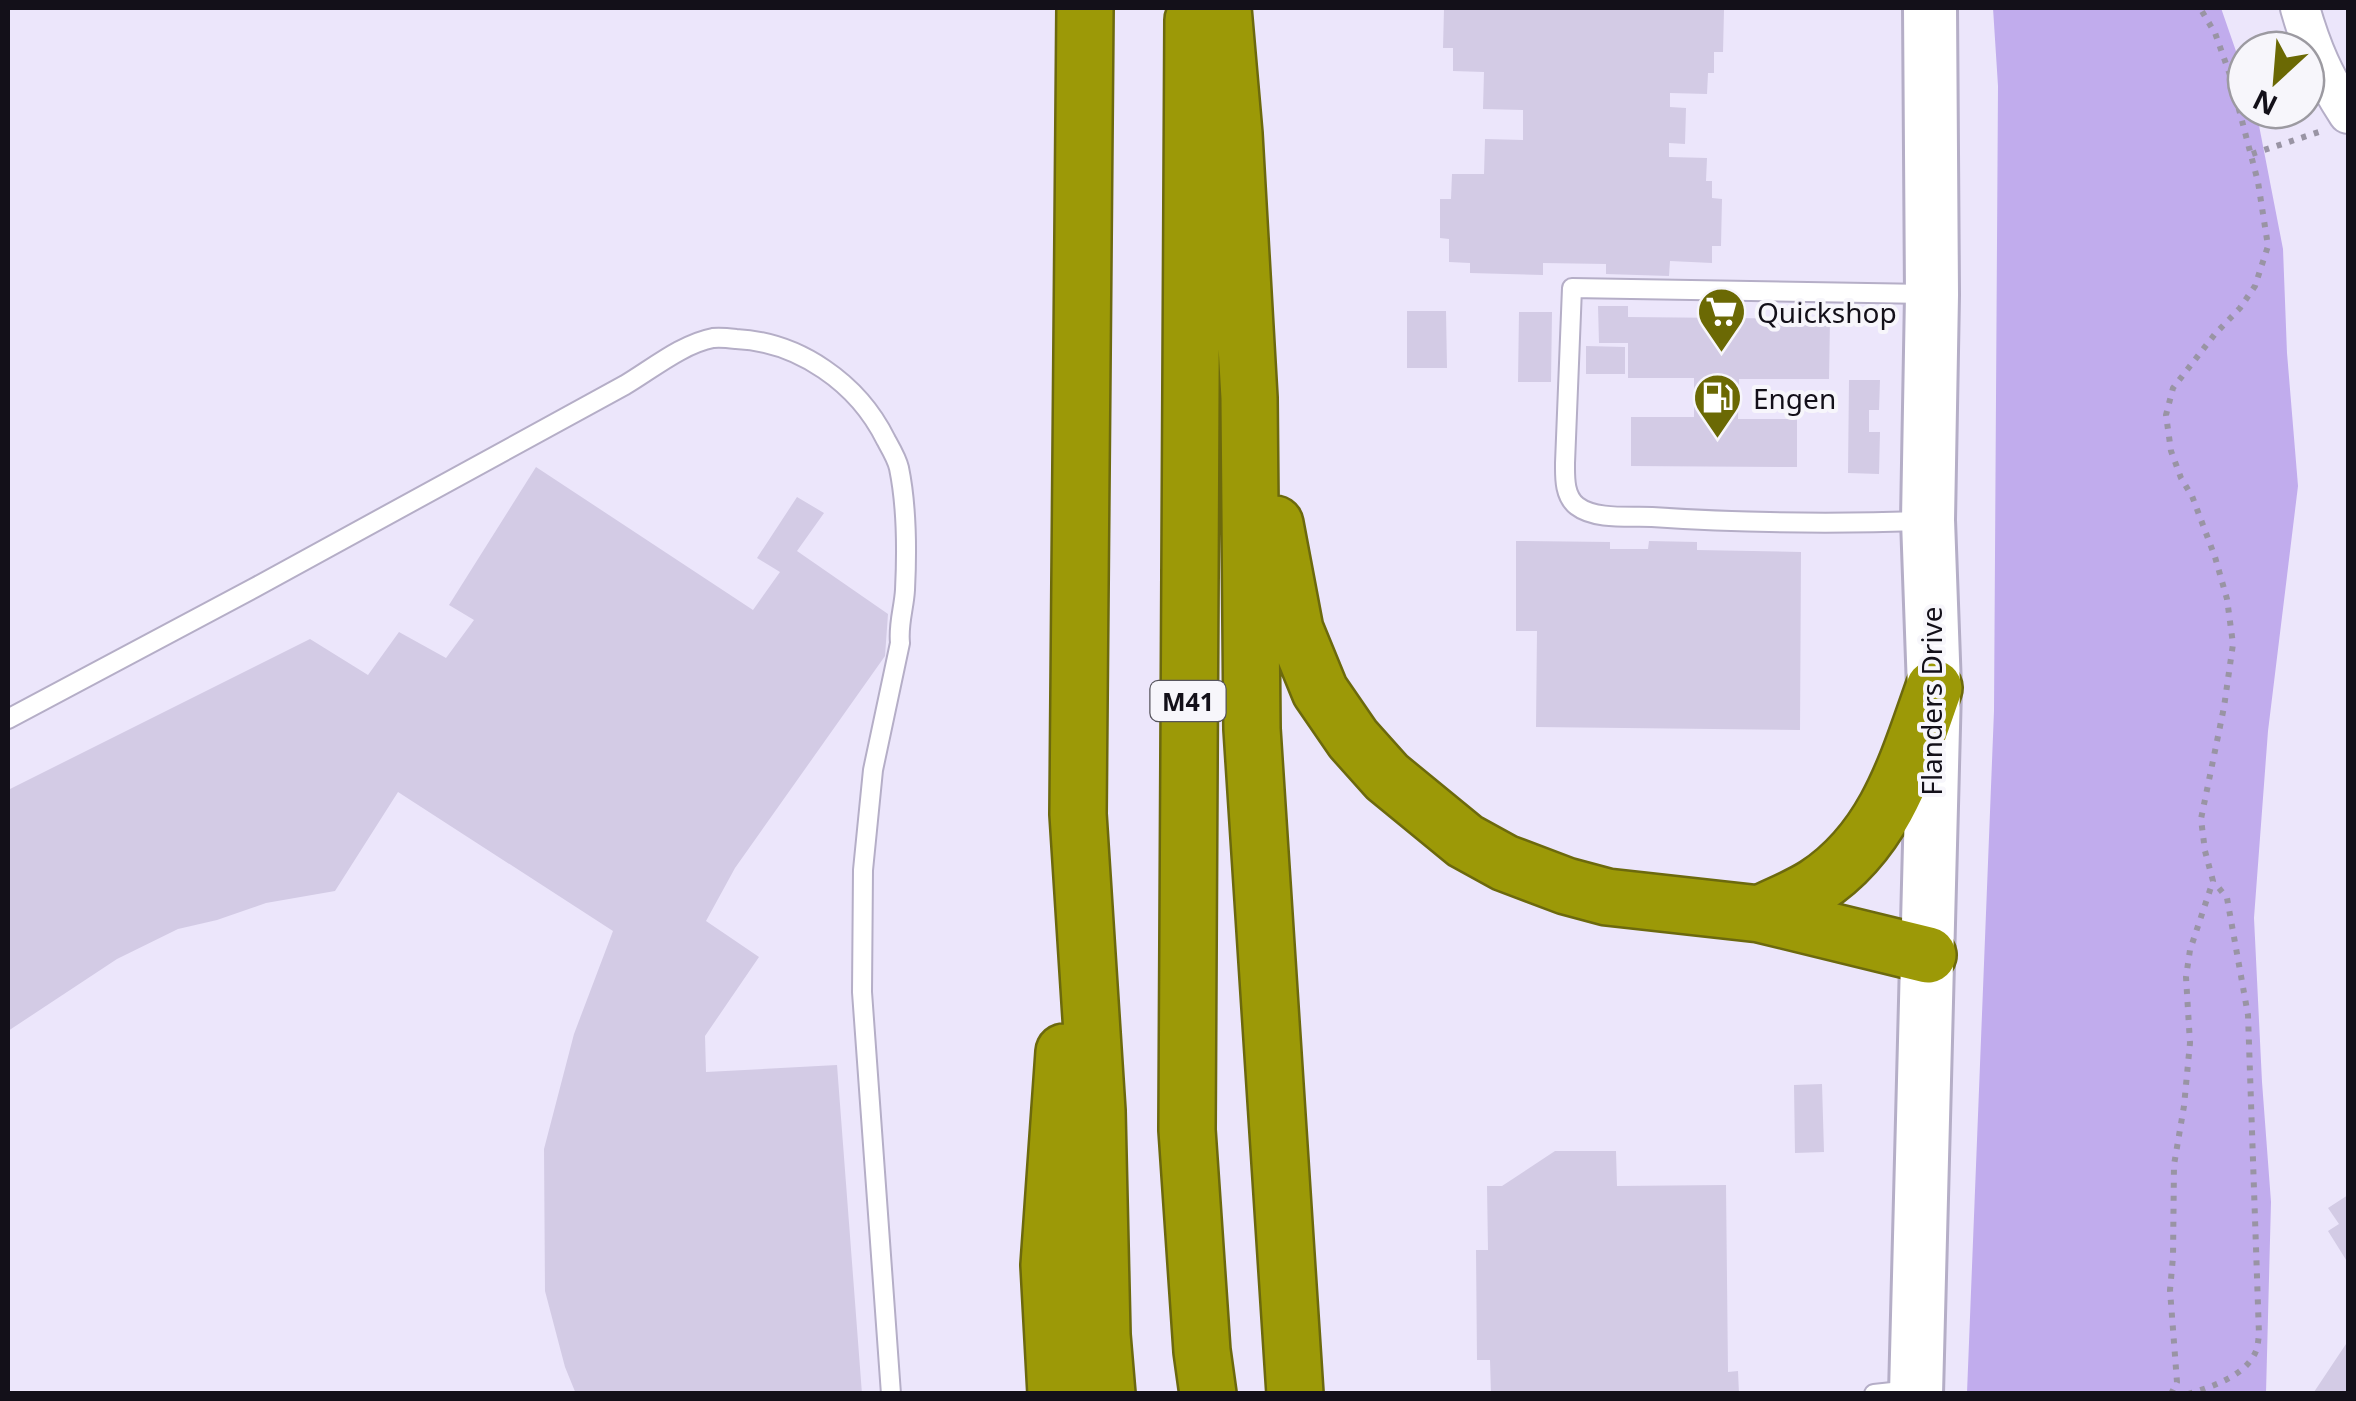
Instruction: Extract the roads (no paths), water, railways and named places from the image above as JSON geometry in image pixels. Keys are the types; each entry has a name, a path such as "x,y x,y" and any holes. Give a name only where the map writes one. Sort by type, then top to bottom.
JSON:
{"highway":[{"path":"1056,1394 1049,1264 1078,814 1086,8"},
{"name":"M41","path":"1193,8 1187,1130 1208,1394"},
{"path":"1222,8 1249,398 1252,729 1295,1394"},
{"path":"1249,398 1295,630 1320,691 1353,740 1386,777 1464,841 1505,863 1608,898 1760,914 1928,954"},
{"path":"1760,914 1813,888 1845,864 1868,838 1907,766 1934,688"},
{"path":"1078,814 1097,1111 1107,1394"}],"street":[{"name":"Flanders Drive","path":"1902,1392 1928,954 1934,688 1928,520 1932,294 1930,8"},
{"path":"2300,8 2340,121"}],"lane":[{"path":"1928,520 1838,524 1600,514 1577,506 1570,498 1565,463 1572,288 1932,294"},
{"path":"8,719 271,579 684,350 714,338 754,340 786,348 813,362 853,392 881,430 898,465 906,532 900,643 873,770 862,870 862,992 890,1394"}],"place":[{"name":"Quickshop","path":"1722,354"},
{"name":"Engen","path":"1718,440"}]}
